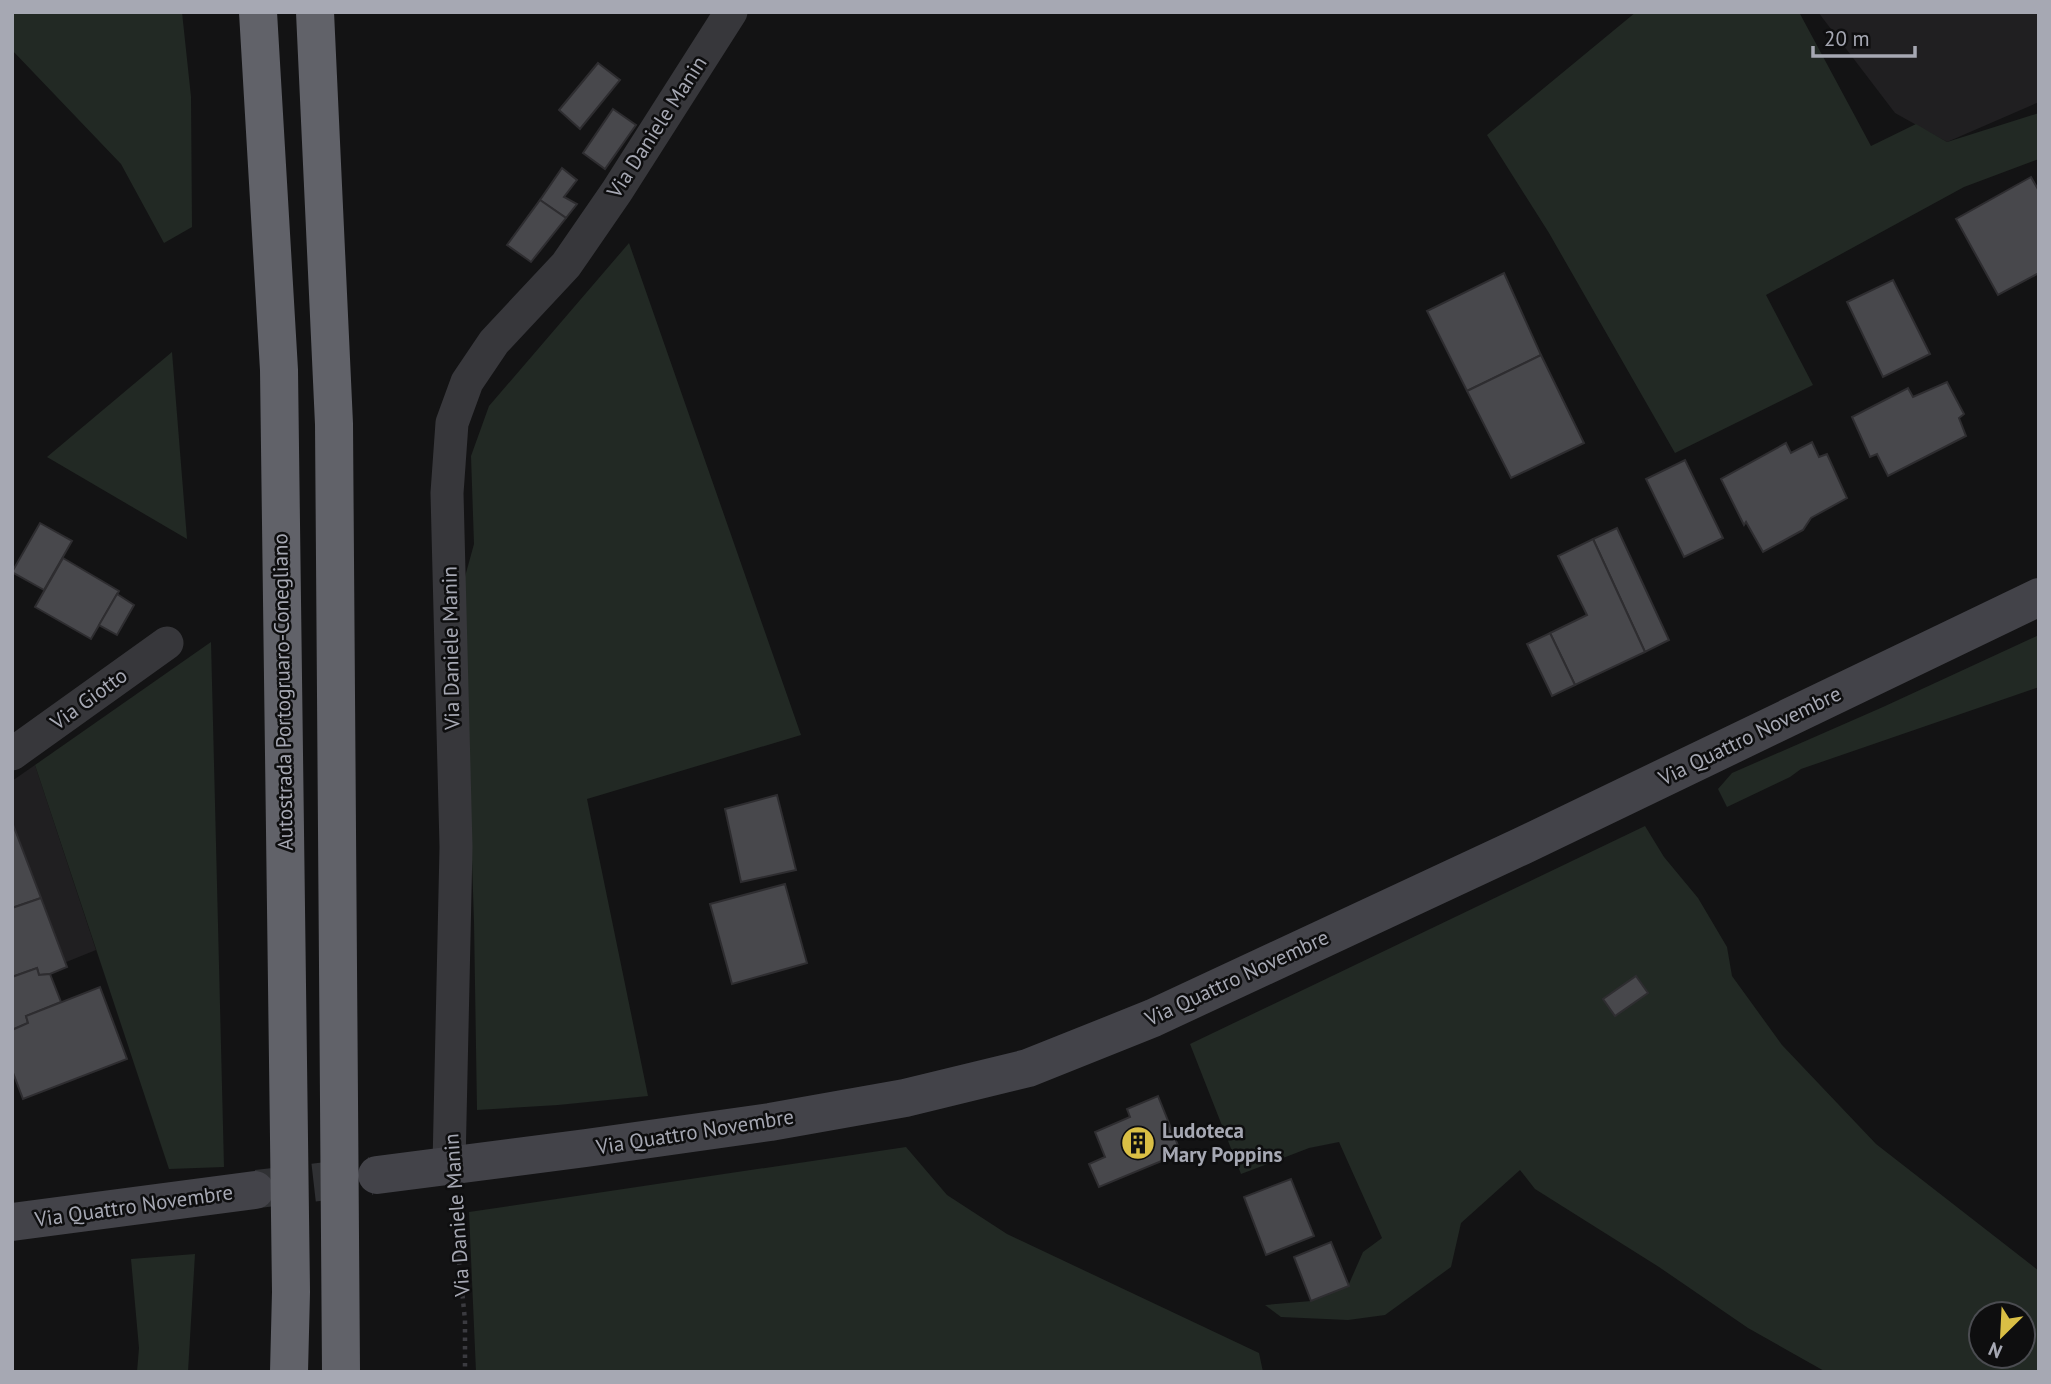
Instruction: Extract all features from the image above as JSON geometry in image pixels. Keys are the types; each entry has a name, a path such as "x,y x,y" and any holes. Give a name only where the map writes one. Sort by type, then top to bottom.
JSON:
{"highway":[{"path":"233,12 249,204 279,370"},
{"name":"Autostrada Portogruaro-Conegliano","path":"258,12 279,370 291,1292 289,1372"},
{"path":"315,12 334,425 341,1372"},
{"path":"318,57 322,12"}],"main road":[{"name":"Via Quattro Novembre","path":"377,1175 586,1149 770,1122 905,1098 1028,1068 1203,995 1522,846 2039,597"},
{"name":"Via Quattro Novembre","path":"12,1222 255,1190"}],"street":[{"name":"Via Daniele Manin","path":"449,1165 456,846 447,493 452,423 467,382 494,342 566,265 617,191 731,12"},
{"name":"Via Giotto","path":"12,754 167,643"}],"path":[{"name":"Via Daniele Manin","path":"449,1165 465,1320 465,1372"}],"shaded area":[{"path":"12,12 182,12 191,97 192,227 164,243 121,164 12,50"},
{"path":"1636,12 1799,12 1871,146 1916,124 1947,142 2039,113 2039,159 1964,187 1766,295 1813,385 1675,453 1549,233 1487,135"},
{"path":"1818,12 2039,12 2039,102 1947,142 1895,113"},
{"path":"629,243 801,735 587,799 648,1096 477,1110 463,584 474,544 471,456 489,406"},
{"path":"172,352 187,539 47,457"},
{"path":"2039,635 2039,687 1801,769 1727,807 1718,789 1732,773"},
{"path":"211,642 224,1167 169,1169 35,765"},
{"path":"35,765 96,950 12,984 12,781"},
{"path":"1645,826 1664,857 1698,898 1727,947 1732,976 1782,1045 1876,1144 2039,1271 2039,1372 1826,1372 1748,1328 1659,1267 1535,1189 1520,1170 1461,1223 1451,1267 1385,1315 1348,1320 1281,1317 1265,1305 1311,1301 1348,1286 1363,1252 1382,1238 1339,1142 1309,1148 1241,1174 1190,1044"},
{"path":"906,1147 947,1195 1007,1234 1259,1353 1263,1372 476,1372 469,1212"},
{"path":"195,1254 188,1372 137,1372 139,1348 131,1259"}],"building":[{"path":"598,63 620,80 580,129 559,110"},
{"path":"613,109 636,125 605,169 583,153"},
{"path":"562,168 577,180 564,197 577,204 566,218 540,200"},
{"path":"2031,177 2039,191 2039,273 1998,295 1956,219"},
{"path":"540,200 566,218 531,262 507,245"},
{"path":"1504,273 1541,355 1467,391 1427,311"},
{"path":"1893,280 1930,354 1883,377 1847,302"},
{"path":"1541,355 1584,443 1511,478 1467,391"},
{"path":"1947,382 1964,414 1959,418 1966,436 1888,476 1877,454 1870,457 1852,417 1908,388 1913,397"},
{"path":"1812,442 1819,457 1827,454 1847,498 1811,518 1803,530 1763,552 1746,522 1744,525 1721,479 1786,443 1791,453"},
{"path":"1685,460 1723,538 1684,557 1646,479"},
{"path":"40,523 72,541 44,590 12,572"},
{"path":"1617,528 1669,640 1645,652 1593,539"},
{"path":"1593,539 1645,652 1575,685 1550,633 1587,615 1558,556"},
{"path":"63,558 119,591 91,639 35,607"},
{"path":"117,594 134,605 117,635 99,625"},
{"path":"1550,633 1575,685 1552,696 1527,644"},
{"path":"777,795 796,870 741,882 725,809"},
{"path":"12,822 41,898 12,908"},
{"path":"785,884 807,963 732,984 710,904"},
{"path":"41,898 67,967 39,975 37,968 12,977 12,908"},
{"path":"37,968 39,975 50,974 61,1002 26,1016 28,1023 12,1030 12,977"},
{"path":"1636,976 1648,993 1615,1016 1603,999"},
{"path":"100,987 127,1059 23,1099 12,1070 12,1030 28,1023 26,1016"},
{"name":"Ludoteca Mary Poppins","path":"1158,1096 1181,1153 1099,1187 1089,1164 1105,1157 1095,1132 1130,1117 1127,1109"},
{"path":"1291,1179 1314,1236 1266,1255 1244,1197"},
{"path":"1331,1242 1349,1286 1311,1301 1294,1257"}],"tunnel":[{"path":"257,1189 371,1176"}],"place":[{"name":"Ludoteca Mary Poppins","path":"1138,1143"}]}
